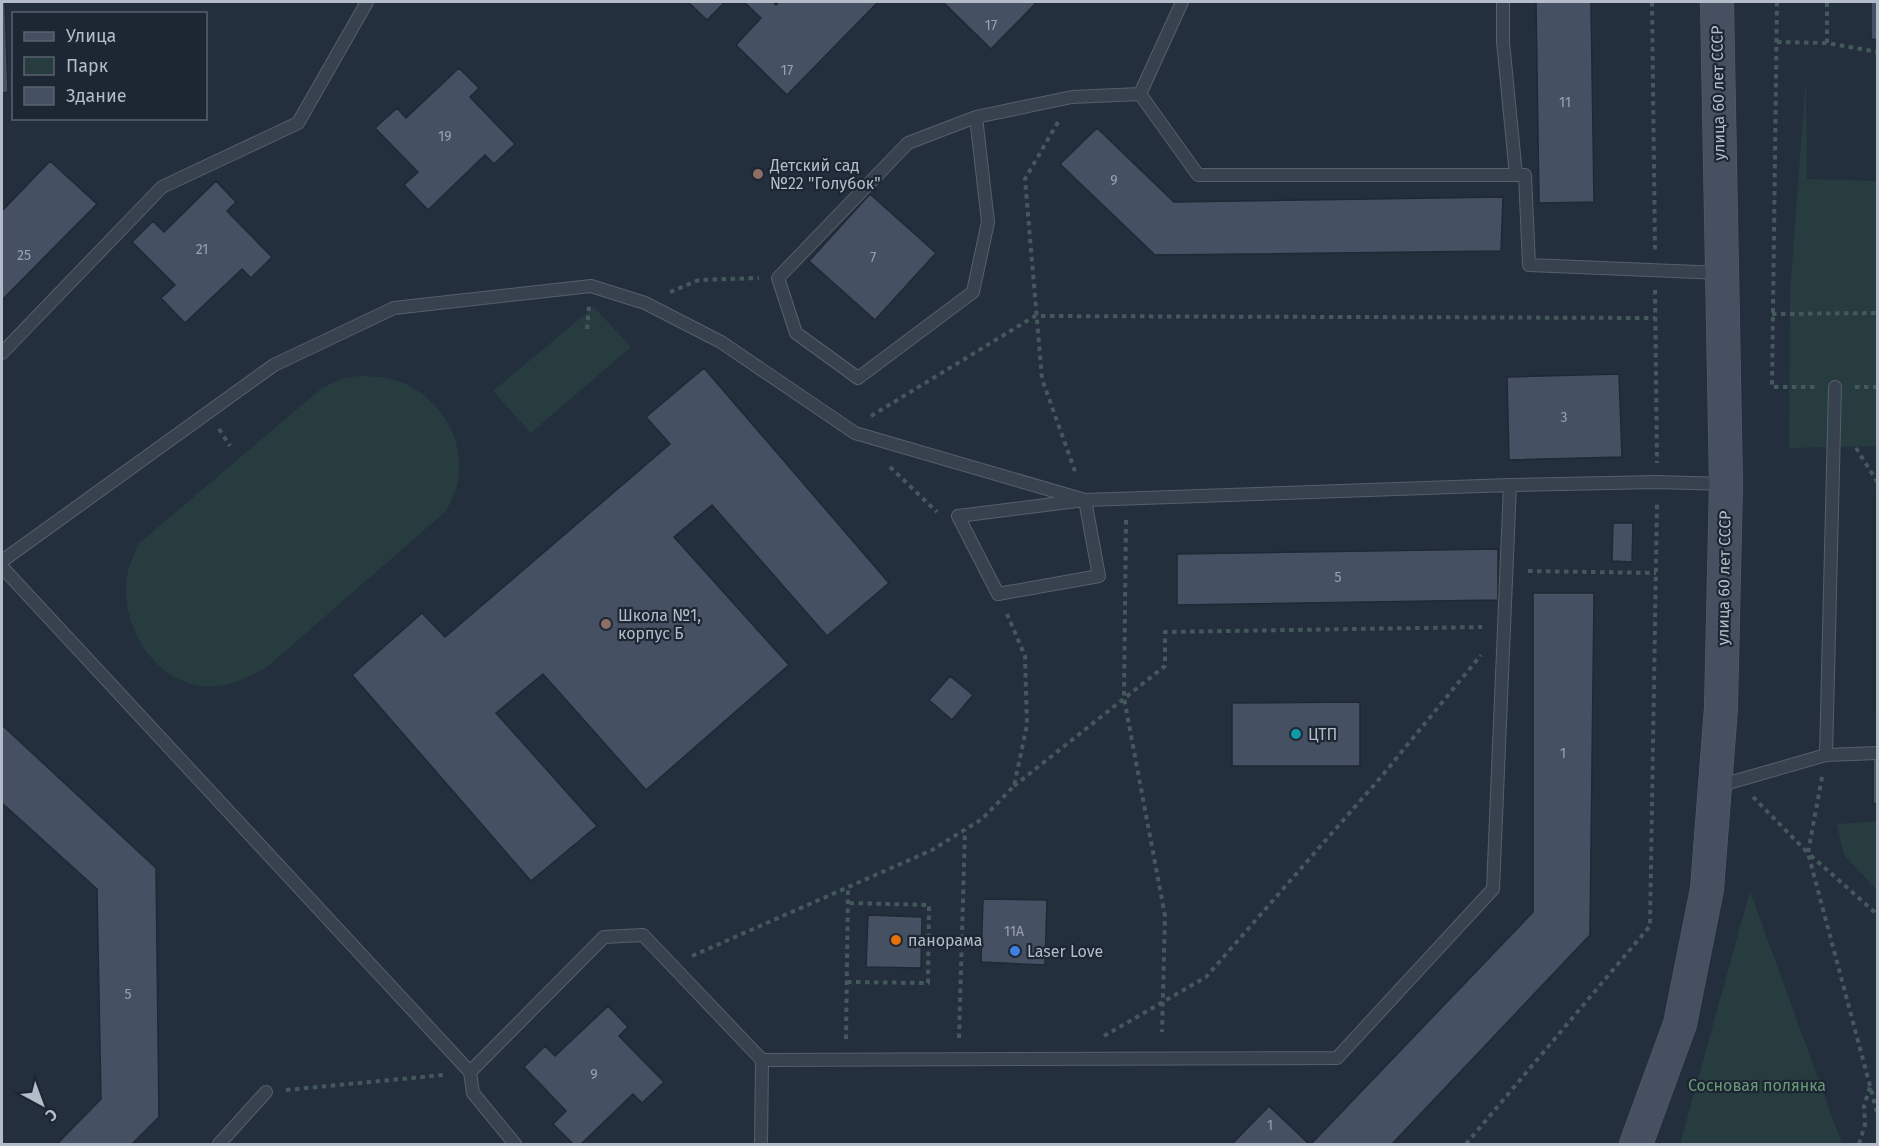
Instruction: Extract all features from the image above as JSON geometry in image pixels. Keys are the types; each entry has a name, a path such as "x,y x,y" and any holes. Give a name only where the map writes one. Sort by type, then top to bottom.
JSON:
{"street":[{"name":"улица 60 лет СССР","path":"1636,1144 1680,1024 1726,784 1721,708 1726,484 1717,2"}],"lane":[{"path":"2,353 162,187 298,123 367,2"},
{"path":"1140,94 1182,2"},
{"path":"1503,2 1503,42 1516,175"},
{"path":"976,117 988,222 973,292 858,378 796,333 778,278 909,143 976,117 1072,97 1140,94"},
{"path":"1140,94 1198,175 1525,175 1529,265 1722,273"},
{"path":"2,561 274,365 394,308 591,286 645,303 720,342 853,431 1085,500"},
{"path":"1826,755 1835,387"},
{"path":"1085,500 1099,576 998,594 958,516 1085,500 1510,485 1658,482 1726,484"},
{"path":"762,1060 1337,1058 1493,888 1510,485"},
{"path":"2,567 470,1072 473,1094 515,1144"},
{"path":"1726,784 1826,755 1878,753"},
{"path":"470,1072 604,937 643,935 762,1060 761,1144"},
{"path":"219,1144 266,1092"}],"path":[{"path":"1466,1144 1650,926 1658,482 1652,2"},
{"path":"1772,387 1777,2"},
{"path":"1827,2 1827,43"},
{"path":"1777,42 1827,43 1878,52"},
{"path":"1072,97 1025,179 1042,379 1085,500"},
{"path":"645,303 699,280 778,278"},
{"path":"1772,314 1878,313"},
{"path":"938,513 853,431 1035,316 1655,318"},
{"path":"1127,499 1125,698 1165,916 1162,1032"},
{"path":"1506,571 1656,573"},
{"path":"998,594 1025,656 1027,725 1014,786"},
{"path":"672,965 932,850 982,819 1014,786 1165,666 1165,632 1504,626"},
{"path":"1065,1059 1206,977 1381,777 1504,626"},
{"path":"1826,755 1808,853 1878,1116"},
{"path":"1726,784 1878,915"},
{"path":"959,1059 965,829"},
{"path":"846,1060 848,887"},
{"path":"847,982 928,983 929,905 848,903"},
{"path":"266,1092 470,1072"},
{"path":"1859,1144 1865,1125 1864,1106 1870,1086"}],"green space":[{"path":"1806,78 1807,179 1877,181 1878,446 1789,448 1790,291"},
{"path":"594,307 631,347 531,433 493,391"},
{"path":"358,376 381,377 404,383 436,407 447,422 455,439 459,457 459,476 454,494 445,512 267,667 236,682 220,686 202,686 185,682 170,674 146,650 130,619 126,580 137,545 322,388 341,379"},
{"path":"1878,821 1877,890 1844,855 1837,824"},
{"name":"Сосновая полянка","path":"1750,891 1842,1144 1680,1144"}],"building":[{"path":"2,2 5,2 8,92 2,93"},
{"path":"688,2 725,2 707,20"},
{"path":"744,2 773,2 776,5 779,2 878,2 787,95 736,45 761,18"},
{"path":"943,2 1037,2 991,49"},
{"path":"1536,2 1591,2 1594,202 1539,203"},
{"path":"1871,2 1878,2 1878,40 1871,39"},
{"path":"459,68 479,88 470,97 515,144 494,164 485,155 428,210 404,185 418,172 375,128 397,108 406,118"},
{"path":"1097,128 1174,202 1503,197 1501,251 1155,255 1060,164"},
{"path":"50,161 97,204 2,300 2,211"},
{"path":"216,181 236,202 227,211 272,257 251,278 242,269 185,323 161,298 175,285 132,242 153,221 164,232"},
{"path":"870,194 936,253 875,320 809,261"},
{"name":"Школа №1, корпус Б","path":"704,368 889,583 827,636 712,505 674,537 789,665 646,790 543,674 496,713 597,826 531,881 352,675 422,613 445,637 670,444 646,417"},
{"path":"1619,374 1622,457 1509,460 1507,377"},
{"path":"1875,496 1878,496 1878,711 1875,711"},
{"path":"1613,523 1633,523 1632,562 1612,561"},
{"path":"1498,549 1498,600 1177,605 1177,554"},
{"path":"1533,593 1594,593 1590,935 1392,1144 1311,1144 1533,912"},
{"path":"950,676 973,695 952,720 929,700"},
{"name":"ЦТП","path":"1360,702 1360,766 1232,766 1232,703"},
{"path":"2,725 156,868 159,1117 132,1144 57,1144 101,1099 97,889 2,803"},
{"path":"1873,759 1878,759 1878,803 1873,804"},
{"path":"983,899 1047,900 1045,965 981,962"},
{"path":"868,915 922,917 921,968 866,967"},
{"path":"608,1006 628,1027 619,1036 664,1082 642,1103 633,1094 581,1144 573,1144 553,1124 566,1111 524,1067 545,1046 555,1056"},
{"path":"1269,1106 1309,1144 1232,1144"}],"place":[{"name":"Детский сад №22 \"Голубок\"","path":"758,174"},
{"name":"Школа №1, корпус Б","path":"606,624"},
{"name":"ЦТП","path":"1296,734"},
{"name":"панорама","path":"896,940"},
{"name":"Laser Love","path":"1015,951"}]}
